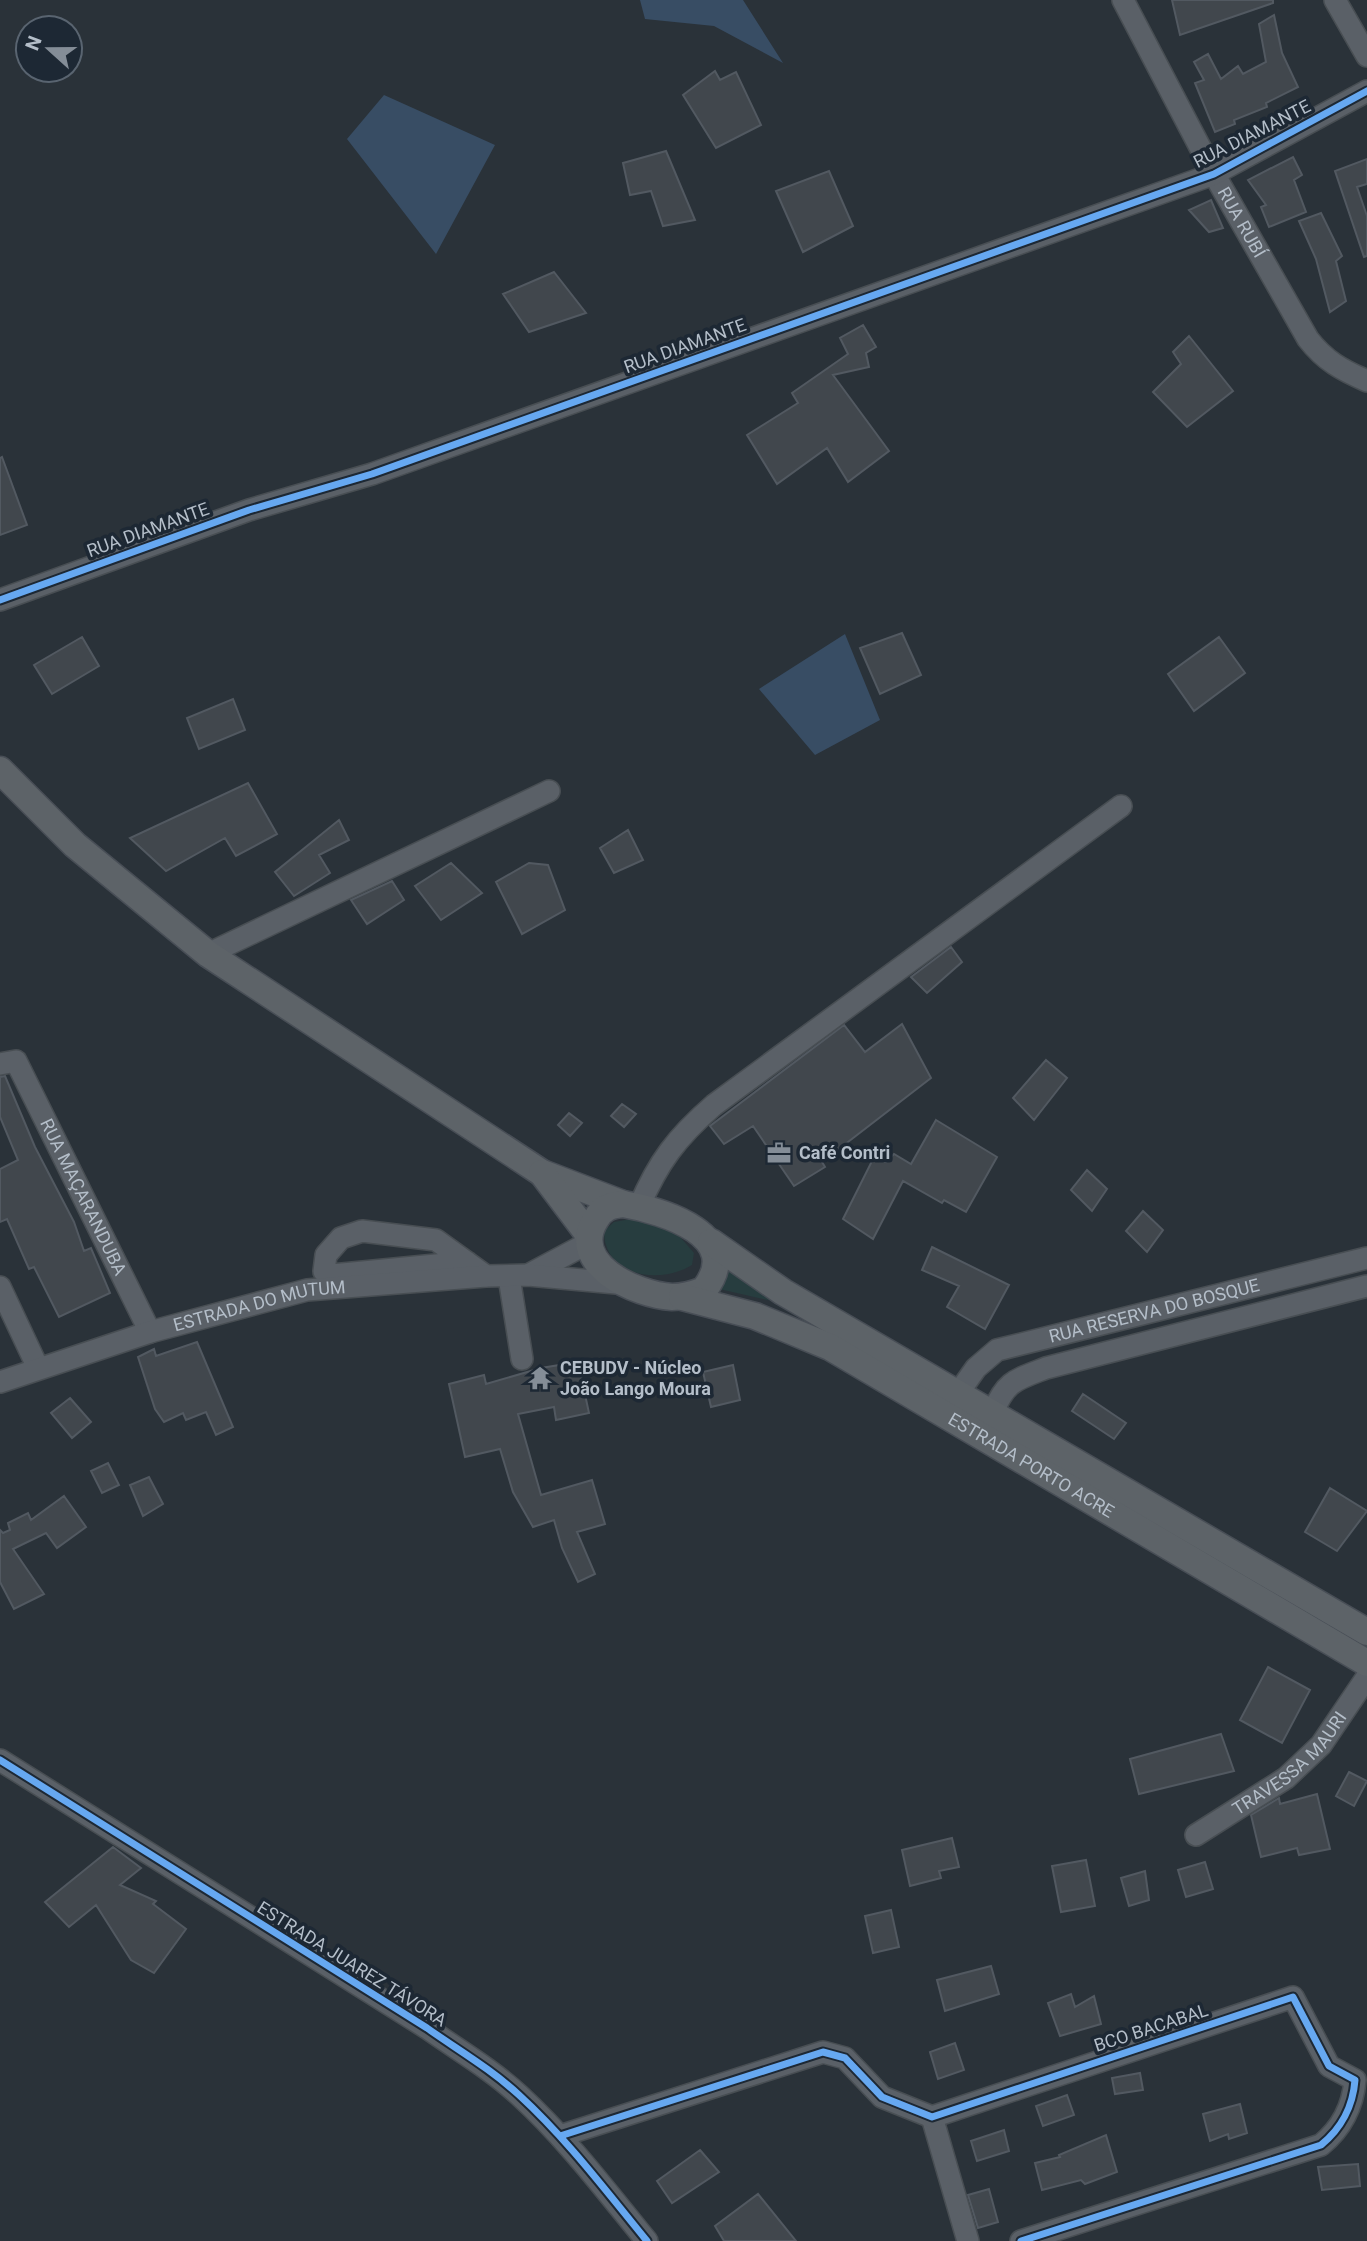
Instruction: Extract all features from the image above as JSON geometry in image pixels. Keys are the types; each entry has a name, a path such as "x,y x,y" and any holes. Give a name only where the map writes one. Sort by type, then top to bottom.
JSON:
{"main road":[{"path":"0,770 84,853 208,954 542,1173 694,1229 711,1242 716,1253 712,1279 704,1290 682,1297 649,1292 627,1284 599,1265 588,1239 542,1173"},
{"path":"588,1239 598,1214 614,1205 631,1206"},
{"name":"ESTRADA PORTO ACRE","path":"711,1242 783,1292 959,1392 1367,1632"},
{"name":"ESTRADA PORTO ACRE","path":"682,1297 755,1316 830,1347 1367,1663"}],"street":[{"name":"RUA RUBÍ","path":"1123,0 1214,174 1308,339 1322,358 1367,381"},
{"path":"1335,0 1367,57"},
{"name":"RUA DIAMANTE","path":"0,600 249,510 372,474 1214,174 1367,91"},
{"path":"208,954 549,791"},
{"path":"631,1206 669,1150 714,1105 1121,806"},
{"name":"RUA MAÇARANDUBA","path":"8,1063 150,1332"},
{"path":"467,1262 332,1275 324,1271 326,1255 341,1238 362,1231 436,1240 467,1262 486,1276"},
{"path":"522,1359 519,1276 588,1239"},
{"name":"RUA RESERVA DO BOSQUE","path":"959,1392 976,1368 997,1350 1367,1258"},
{"name":"ESTRADA DO MUTUM","path":"0,1382 150,1332 307,1290 486,1276 627,1284"},
{"name":"RUA RESERVA DO BOSQUE","path":"993,1412 1003,1390 1021,1377 1046,1368 1367,1286"},
{"path":"0,1287 38,1368"},
{"name":"TRAVESSA MAURI","path":"1196,1835 1286,1778 1321,1745 1367,1677"},
{"name":"ESTRADA JUAREZ TÁVORA","path":"0,1760 427,2028 518,2094 560,2136 647,2241"},
{"name":"BCO BACABAL","path":"932,2117 1293,1997 1329,2066 1361,2078 1343,2120 1321,2145 1021,2241"},
{"path":"560,2136 823,2052 845,2058 882,2097 932,2117 968,2241"}],"green space":[{"path":"631,1219 675,1231 694,1253 692,1265 665,1275 636,1273 623,1267 613,1259 606,1246 604,1231 614,1222"},
{"path":"724,1265 781,1303 715,1288"}],"water":[{"path":"640,0 743,0 783,63 714,26 645,19"},
{"path":"384,95 495,145 436,254 347,139"},
{"path":"845,634 880,720 815,755 759,689"}],"building":[{"path":"1172,0 1273,0 1273,3 1180,35"},
{"path":"1274,15 1282,53 1298,87 1266,103 1267,107 1234,120 1235,124 1215,132 1195,83 1204,80 1194,62 1208,54 1221,79 1238,66 1243,74 1266,62 1259,24"},
{"path":"715,71 720,80 736,72 761,125 716,148 683,95"},
{"path":"666,151 695,220 663,226 651,191 630,195 623,163"},
{"path":"1293,157 1302,175 1294,180 1306,212 1269,227 1261,207 1266,205 1248,180"},
{"path":"1367,159 1367,184 1357,187 1367,216 1367,256 1364,257 1335,171"},
{"path":"829,171 853,226 803,252 776,191"},
{"path":"1211,200 1223,228 1209,232 1189,210"},
{"path":"1321,213 1342,256 1336,261 1346,301 1330,312 1316,259 1299,221"},
{"path":"554,272 586,313 529,332 503,294"},
{"path":"863,325 876,347 866,353 869,367 833,375 889,451 848,482 827,448 777,484 747,435 798,403 792,393 848,354 840,338"},
{"path":"1189,336 1233,391 1187,427 1153,392 1181,364 1173,352"},
{"path":"2,457 27,525 0,535 0,458"},
{"path":"902,633 921,675 880,694 860,648"},
{"path":"82,637 99,666 52,694 34,665"},
{"path":"1219,637 1245,673 1194,711 1168,674"},
{"path":"233,699 245,730 199,749 187,718"},
{"path":"248,783 277,834 236,856 225,838 166,871 130,838"},
{"path":"339,820 349,840 319,855 330,873 294,896 275,872"},
{"path":"628,830 643,860 614,873 600,848"},
{"path":"451,863 482,893 441,920 415,886"},
{"path":"529,863 548,865 565,910 522,934 496,882"},
{"path":"392,881 404,900 367,924 351,900"},
{"path":"951,947 962,962 927,993 911,977"},
{"path":"902,1024 931,1078 822,1162 825,1167 794,1186 753,1126 724,1144 710,1126 844,1025 865,1052"},
{"path":"1046,1060 1067,1078 1034,1120 1013,1098"},
{"path":"5,1076 35,1147 74,1222 84,1251 91,1248 110,1293 59,1317 34,1267 29,1269 7,1219 0,1222 0,1169 18,1160 0,1117 0,1077"},
{"path":"622,1104 636,1114 624,1127 611,1116"},
{"path":"569,1113 582,1123 570,1136 558,1125"},
{"path":"936,1120 997,1157 966,1212 944,1200 942,1203 903,1181 873,1239 843,1219 874,1157 886,1162 894,1154 911,1164"},
{"path":"1087,1170 1107,1189 1092,1211 1071,1190"},
{"path":"1143,1211 1163,1230 1147,1252 1126,1231"},
{"path":"932,1247 1009,1285 985,1329 947,1307 959,1286 922,1270"},
{"path":"197,1342 233,1427 216,1435 206,1412 186,1420 183,1413 164,1422 155,1409 138,1357 154,1349 156,1356"},
{"path":"578,1362 589,1413 556,1420 554,1407 518,1414 541,1495 592,1480 605,1524 577,1532 595,1574 578,1582 562,1548 554,1520 533,1527 513,1492 500,1449 465,1457 449,1384 484,1375 486,1384 541,1368"},
{"path":"733,1365 740,1400 711,1407 703,1372"},
{"path":"1083,1394 1126,1423 1114,1439 1072,1411"},
{"path":"70,1398 91,1422 72,1438 51,1413"},
{"path":"108,1463 119,1485 102,1493 91,1471"},
{"path":"149,1477 163,1504 143,1516 130,1485"},
{"path":"1330,1488 1367,1511 1337,1551 1305,1532"},
{"path":"64,1496 86,1527 57,1548 46,1533 13,1549 44,1594 14,1609 0,1582 0,1530 3,1533 10,1530 8,1523 28,1513 31,1520"},
{"path":"1268,1667 1310,1690 1282,1743 1240,1720"},
{"path":"1221,1734 1234,1771 1139,1794 1130,1759"},
{"path":"1349,1772 1367,1781 1354,1806 1336,1796"},
{"path":"1317,1794 1330,1849 1299,1855 1297,1848 1261,1857 1251,1815 1279,1798 1280,1804"},
{"path":"952,1838 959,1867 939,1871 941,1878 910,1886 902,1850"},
{"path":"113,1847 141,1868 120,1885 156,1901 153,1904 186,1929 154,1973 131,1960 96,1905 69,1927 45,1902"},
{"path":"1086,1860 1095,1906 1061,1912 1052,1866"},
{"path":"1205,1862 1213,1889 1186,1897 1178,1870"},
{"path":"1145,1871 1149,1900 1129,1906 1121,1878"},
{"path":"891,1910 899,1947 873,1953 865,1916"},
{"path":"991,1966 999,1994 945,2011 937,1980"},
{"path":"1071,1994 1075,2007 1094,1996 1101,2024 1060,2036 1048,2003"},
{"path":"955,2043 964,2070 938,2079 930,2052"},
{"path":"1140,2073 1143,2090 1115,2094 1112,2078"},
{"path":"1067,2095 1074,2115 1043,2126 1036,2106"},
{"path":"1240,2104 1247,2133 1229,2139 1228,2134 1210,2141 1203,2114"},
{"path":"1004,2130 1009,2151 977,2161 971,2141"},
{"path":"1106,2135 1117,2172 1085,2184 1081,2180 1042,2190 1035,2163 1060,2157 1059,2155"},
{"path":"700,2150 719,2172 672,2203 657,2181"},
{"path":"1358,2164 1360,2186 1322,2190 1318,2167"},
{"path":"989,2189 998,2222 978,2228 968,2195"},
{"path":"758,2194 796,2241 724,2241 715,2226"}],"cycle path":[{"path":"0,600 249,510 372,474 1214,174 1367,91"},
{"path":"0,1760 427,2028 497,2077 553,2129 647,2241"},
{"path":"560,2136 823,2052 845,2058 882,2097 932,2117 1293,1997 1329,2066 1355,2080 1352,2099 1345,2116 1321,2145 1021,2241"}],"place":[{"name":"Café Contri","path":"779,1153"},
{"name":"CEBUDV - Núcleo João Lango Moura","path":"540,1378"}]}
